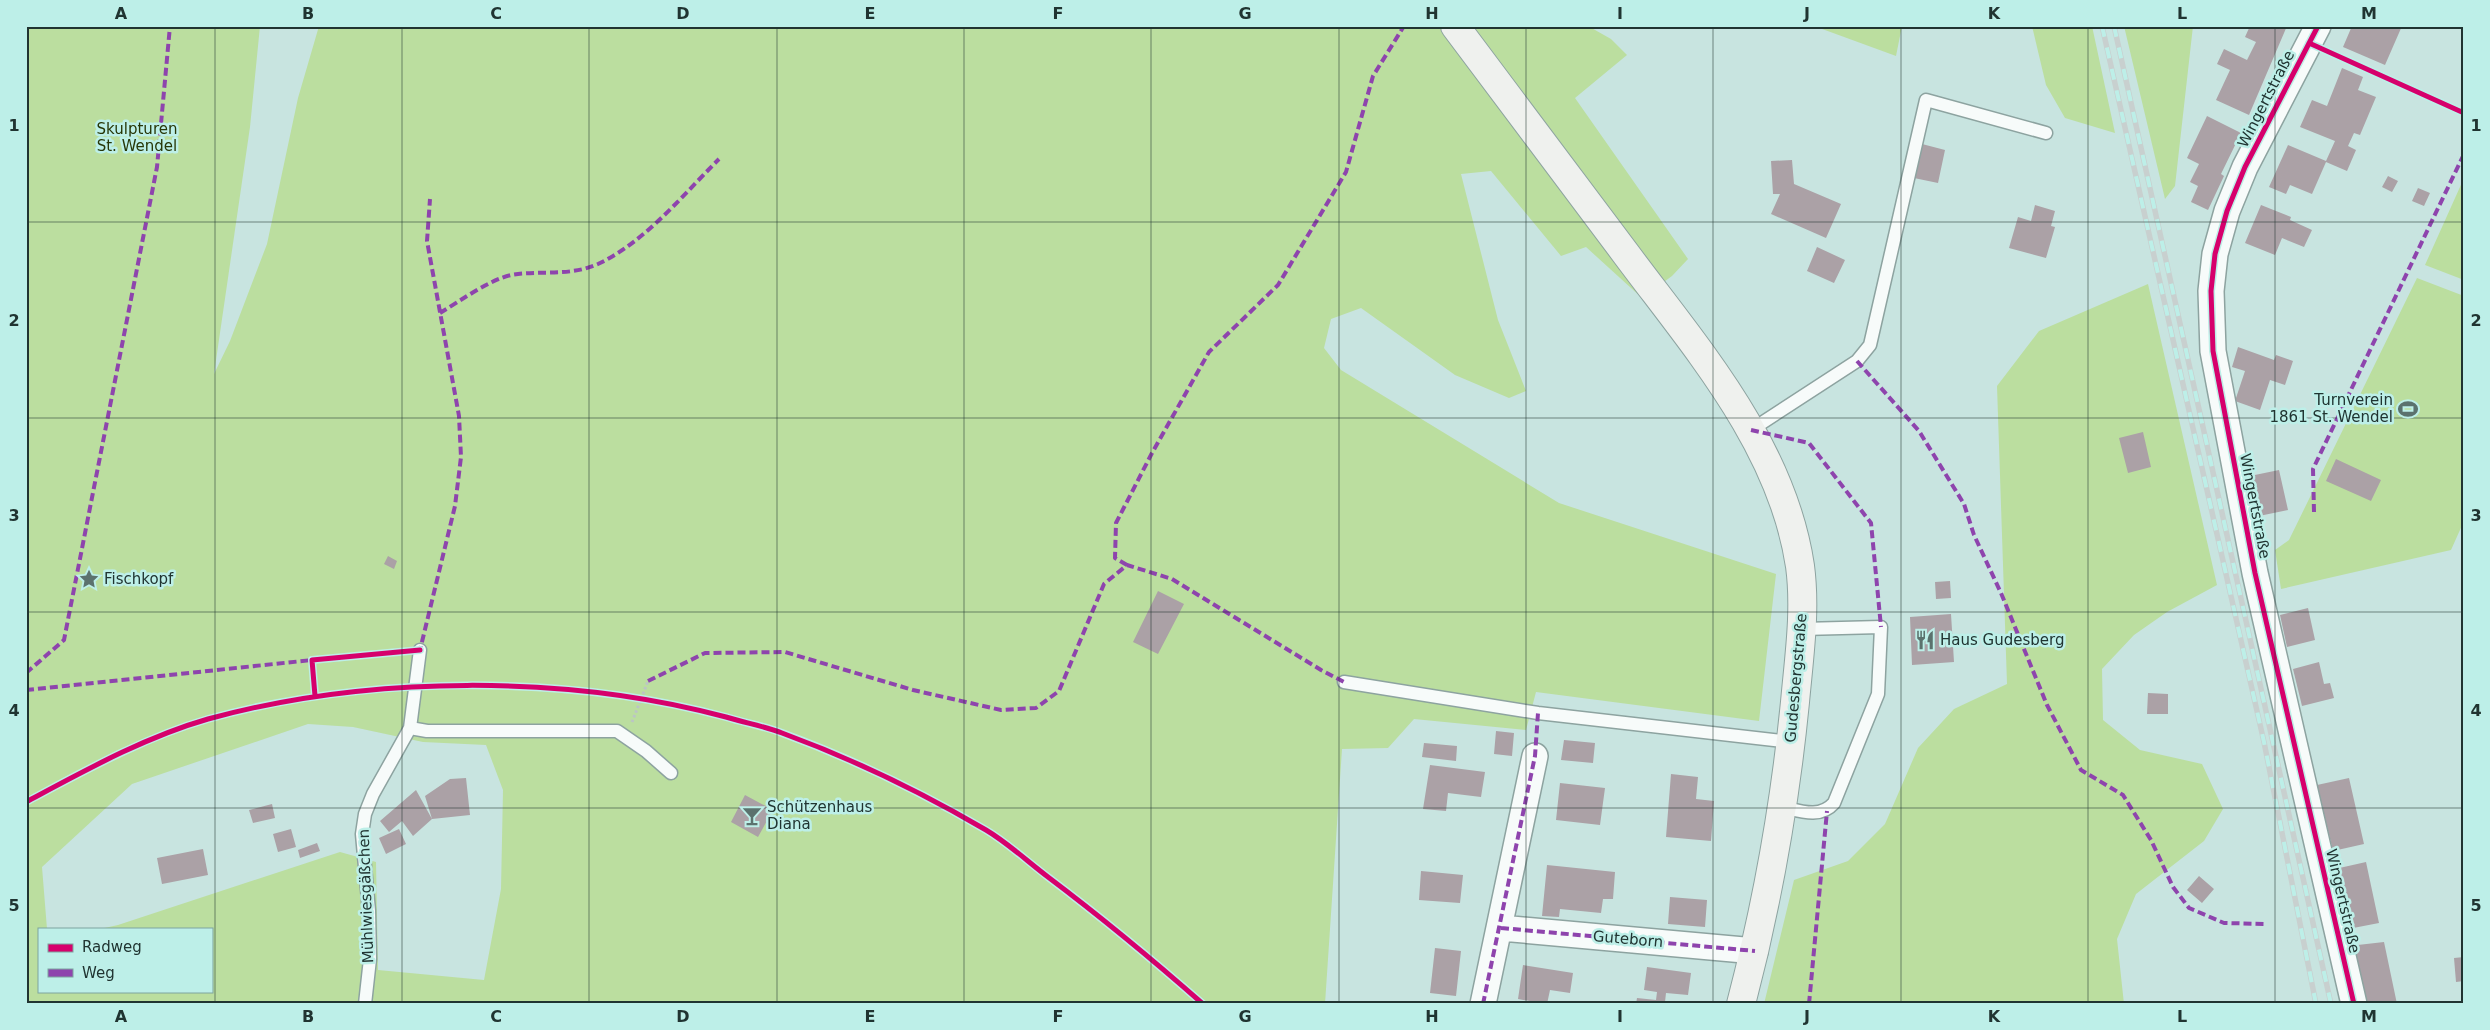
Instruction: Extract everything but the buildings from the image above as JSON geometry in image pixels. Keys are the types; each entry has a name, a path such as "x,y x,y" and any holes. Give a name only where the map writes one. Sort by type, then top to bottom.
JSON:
{"main road":[{"name":"Gudesbergstraße","path":"1455,26 1712,369 1751,430 1779,488 1792,530 1800,567 1802,628 1791,742 1770,879 1755,951 1741,1004"}],"street":[{"name":"Wingertstraße","path":"2318,26 2245,167 2227,211 2215,254 2211,291 2213,351 2255,573 2354,1004"},
{"path":"1483,1004 1501,928 1535,756"},
{"name":"Guteborn","path":"1501,928 1755,951"}],"lane":[{"path":"1751,430 1857,361 1870,345 1926,100 2046,133"},
{"path":"1782,807 1815,813 1827,811 1834,803 1878,694 1881,627 1802,628"},
{"name":"Mühlwiesgäßchen","path":"365,1004 370,959 369,911 362,834 365,814 373,794 410,728 420,650"},
{"path":"1344,682 1538,713 1791,742"},
{"path":"410,728 427,731 617,731 646,751 671,773"}],"path":[{"path":"617,731 633,722 648,681"}],"green space":[{"name":"Skulpturen St. Wendel","path":"26,26 260,26 250,127 214,374 230,341 267,244 298,98 319,26 1588,26 1611,39 1627,55 1575,98 1688,259 1672,276 1642,298 1586,247 1561,256 1491,171 1461,174 1498,320 1526,391 1509,398 1455,375 1361,308 1331,319 1324,348 1341,370 1559,503 1776,574 1759,721 1536,692 1526,730 1414,719 1388,748 1342,749 1325,1004 26,1004","holes":["308,724 353,727 423,742 486,745 503,790 501,889 484,980 378,970 376,862 340,852 104,928 212,928 212,992 38,992 38,928 47,928 42,867 132,784"]},
{"path":"1814,26 1902,26 1896,56"},
{"path":"2032,26 2092,26 2115,133 2065,118 2046,85"},
{"path":"2124,26 2193,26 2175,186 2165,199"},
{"path":"2464,178 2464,280 2425,265"},
{"name":"Turnverein 1861 St. Wendel","path":"2417,278 2464,296 2464,521 2451,550 2281,589 2275,550 2289,540"},
{"path":"2148,284 2217,585 2167,612 2134,635 2102,669 2103,720 2140,750 2202,764 2223,809 2204,841 2136,894 2117,939 2124,1004 1764,1004 1794,880 1848,861 1885,824 1918,748 1954,709 2007,684 1997,386 2039,331"}],"railway":[{"path":"2102,26 2264,742 2316,1004"},
{"path":"2114,26 2331,1004"}],"marked path":[{"path":"26,673 64,640 157,167 170,26"},
{"path":"1127,565 1115,558 1116,523 1152,453 1209,352 1278,285 1346,172 1373,76 1404,26"},
{"path":"2314,512 2313,469 2464,154"},
{"path":"440,313 493,281 511,275 565,272 587,268 615,255 663,217 719,159"},
{"path":"416,650 420,650 455,506 461,457 459,416 427,241 430,199"},
{"path":"1857,361 1919,431 1964,504 1974,535 2001,593 2047,705 2081,770 2123,795 2151,840 2173,887 2189,908 2224,923 2266,924"},
{"path":"1751,430 1809,443 1871,523 1881,627"},
{"path":"648,681 705,653 785,652 913,690 1001,710 1036,708 1059,691 1104,584 1127,565 1172,579 1321,670 1344,682"},
{"path":"26,690 312,660"},
{"path":"1483,1004 1535,756 1538,713"},
{"path":"1809,1004 1827,811"},
{"path":"1501,928 1755,951"}],"cycle path":[{"path":"2318,26 2245,167 2227,211 2215,254 2211,291 2213,351 2255,573 2354,1004"},
{"path":"2309,43 2464,113"},
{"path":"315,696 312,660 420,650"},
{"path":"26,802 115,756 184,726 270,705 334,694 400,688 467,685 534,687 600,693 665,703 761,726 808,743 912,789 961,816 994,835 1010,847 1127,939 1203,1004"}],"place":[{"name":"Turnverein 1861 St. Wendel","path":"2408,409"},
{"name":"Fischkopf","path":"89,579"},
{"name":"Haus Gudesberg","path":"1925,640"},
{"name":"Schützenhaus Diana","path":"752,816"}]}
